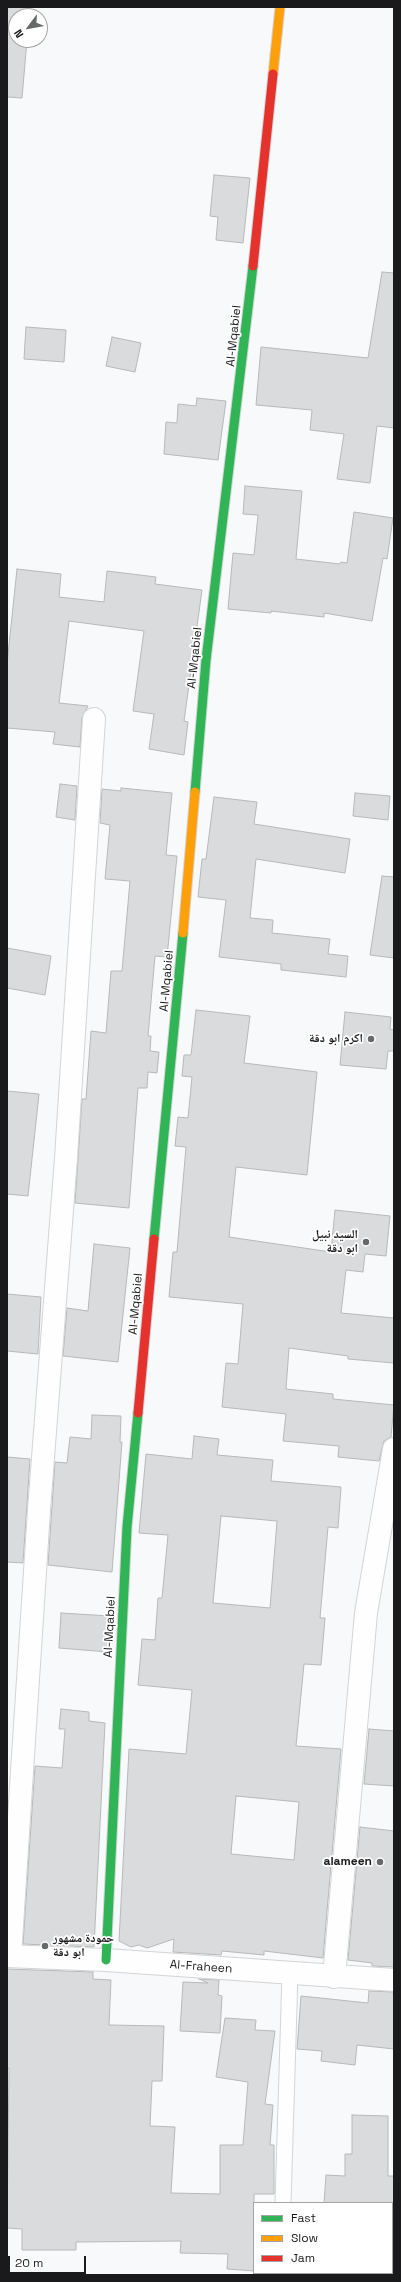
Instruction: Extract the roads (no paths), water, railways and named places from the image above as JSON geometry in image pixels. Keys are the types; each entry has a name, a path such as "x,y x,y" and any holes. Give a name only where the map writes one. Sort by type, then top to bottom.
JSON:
{"street":[{"name":"Al-Mqabiel","path":"106,1960 128,1519 181,954 206,660 244,354 280,7"},
{"path":"9,1956 39,1510 66,1158 94,719"},
{"path":"334,1978 366,1613 394,1449"},
{"name":"Al-Fraheen","path":"9,1956 106,1960 334,1978 394,1980"}],"lane":[{"path":"283,2202 290,1974"}],"place":[{"name":"اكرم ابو دقة","path":"371,1039"},
{"name":"السيد نبيل ابو دقة","path":"366,1242"},
{"name":"alameen","path":"380,1862"},
{"name":"حمودة مشهور ابو دقة","path":"45,1946"}]}
